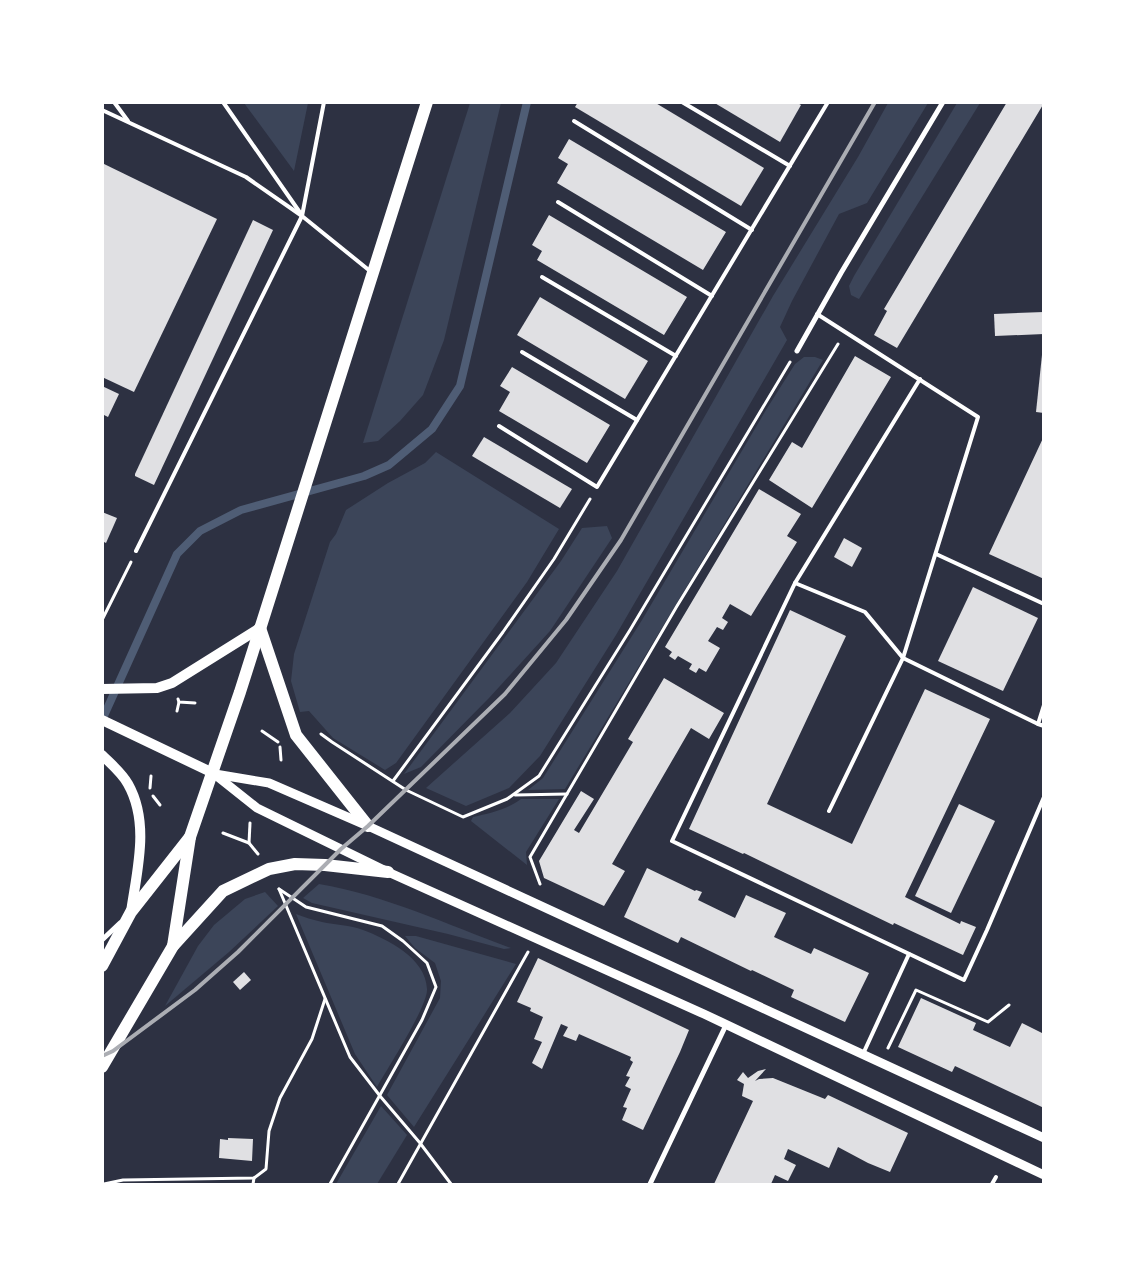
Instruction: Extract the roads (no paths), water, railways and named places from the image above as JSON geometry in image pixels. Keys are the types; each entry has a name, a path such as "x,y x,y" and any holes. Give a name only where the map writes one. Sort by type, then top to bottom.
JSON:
{"main road":[{"path":"173,946 190,837 213,773 288,543 427,102"},
{"path":"102,690 157,688 172,683 260,628"},
{"path":"260,628 296,735 368,826"},
{"path":"102,720 213,773"},
{"path":"104,756 127,782 133,794 141,823 131,912"},
{"path":"102,966 131,912 190,837"},
{"path":"102,1067 173,946 223,891 269,869 295,864 388,872"}],"street":[{"path":"797,351 943,102"},
{"path":"213,773 269,783 368,826 1044,1138"},
{"path":"213,773 257,808 388,872 726,1025 1044,1175"},
{"path":"102,940 131,912"},
{"path":"650,1184 726,1025"}],"lane":[{"path":"114,102 129,123"},
{"path":"223,102 302,216"},
{"path":"136,551 302,216 324,102"},
{"path":"682,102 790,166"},
{"path":"499,426 597,487 828,102"},
{"path":"102,110 246,177 302,216 372,272"},
{"path":"574,121 752,230"},
{"path":"558,202 712,296"},
{"path":"542,277 676,356"},
{"path":"817,314 978,416 903,658 829,811"},
{"path":"522,352 637,420"},
{"path":"920,379 795,583 672,841 964,980 1044,797"},
{"path":"936,554 1044,604"},
{"path":"795,583 865,612 903,658 1044,726"},
{"path":"1038,724 1044,705"},
{"path":"863,1054 908,954"},
{"path":"992,1184 996,1177"}],"waterway":[{"path":"102,720 177,554 200,531 241,510 364,476 389,465 432,429 460,386 527,102"}],"railway":[{"path":"102,1056 113,1051 195,990 238,952 341,849 368,826 505,694 566,620 621,540 875,102"}]}
